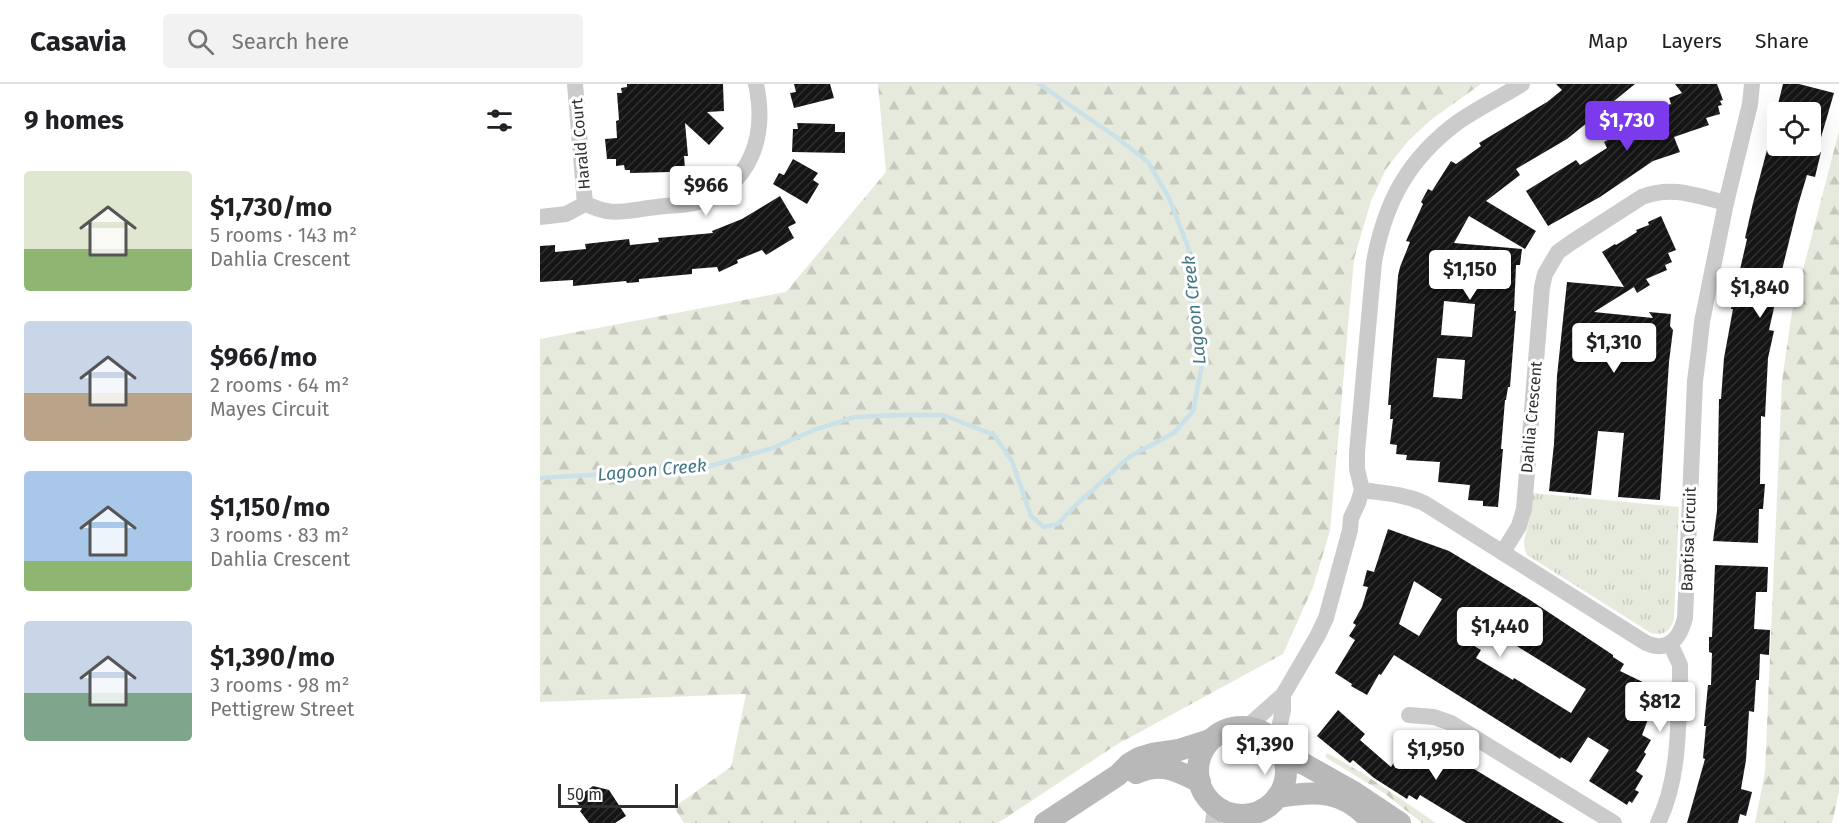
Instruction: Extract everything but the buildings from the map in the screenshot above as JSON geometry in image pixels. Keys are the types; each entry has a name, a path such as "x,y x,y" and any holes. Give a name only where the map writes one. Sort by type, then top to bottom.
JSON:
{"main road":[{"path":"1045,823 1118,775 1138,758 1179,750 1210,740 1233,727 1247,727 1268,734 1281,750 1352,791 1400,823"},
{"path":"1210,740 1202,753 1198,767 1205,795 1214,814 1224,811 1244,819 1269,806 1284,785 1287,772 1281,750"},
{"path":"1118,775 1133,774 1145,769 1160,767 1180,772 1200,782"},
{"path":"1277,797 1312,792 1339,797 1353,804 1373,823"}],"street":[{"name":"Harald Court","path":"575,84 585,204"},
{"path":"540,217 566,214 585,204 609,211 696,203 714,196 740,175 751,159 758,141 760,119 756,84"},
{"path":"1247,727 1283,695 1326,618 1352,518 1362,490 1357,452 1374,262 1379,234 1387,211 1414,165 1435,142 1459,122 1522,84"},
{"name":"Baptisa Circuit","path":"1670,643 1677,637 1685,618 1695,381 1702,322 1726,203 1750,104 1752,84"},
{"name":"Dahlia Crescent","path":"1503,552 1519,526 1524,510 1542,287 1551,262 1558,252 1572,242 1642,197 1655,192 1670,190 1726,203"},
{"path":"1362,490 1411,498 1424,503 1646,643 1654,646 1670,643 1680,665 1676,759 1663,813 1658,823"},
{"path":"1281,750 1283,695"},
{"path":"1409,715 1434,717 1451,723 1614,823"}],"green space":[{"path":"878,84 1481,84 1432,119 1408,141 1386,169 1371,201 1354,259 1330,531 1313,587 1283,654 1116,745 998,823 684,823 674,807 731,767 746,694 540,702 540,339 786,292 886,172"},
{"path":"1839,131 1839,792 1832,823 1755,823 1765,772 1782,381 1792,312"},
{"path":"1532,493 1679,507 1674,619 1671,627 1660,634 1651,633 1527,555 1524,542 1530,519"},
{"path":"1327,753 1364,774 1436,823 1422,823 1384,793 1325,757"}],"waterway":[{"name":"Lagoon Creek","path":"540,478 703,468 773,448 814,430 855,417 943,415 994,435 1012,461 1031,516 1044,527 1058,524 1129,457 1174,433 1193,411 1202,365 1194,329 1188,247 1169,198 1148,162 1039,84"}]}
